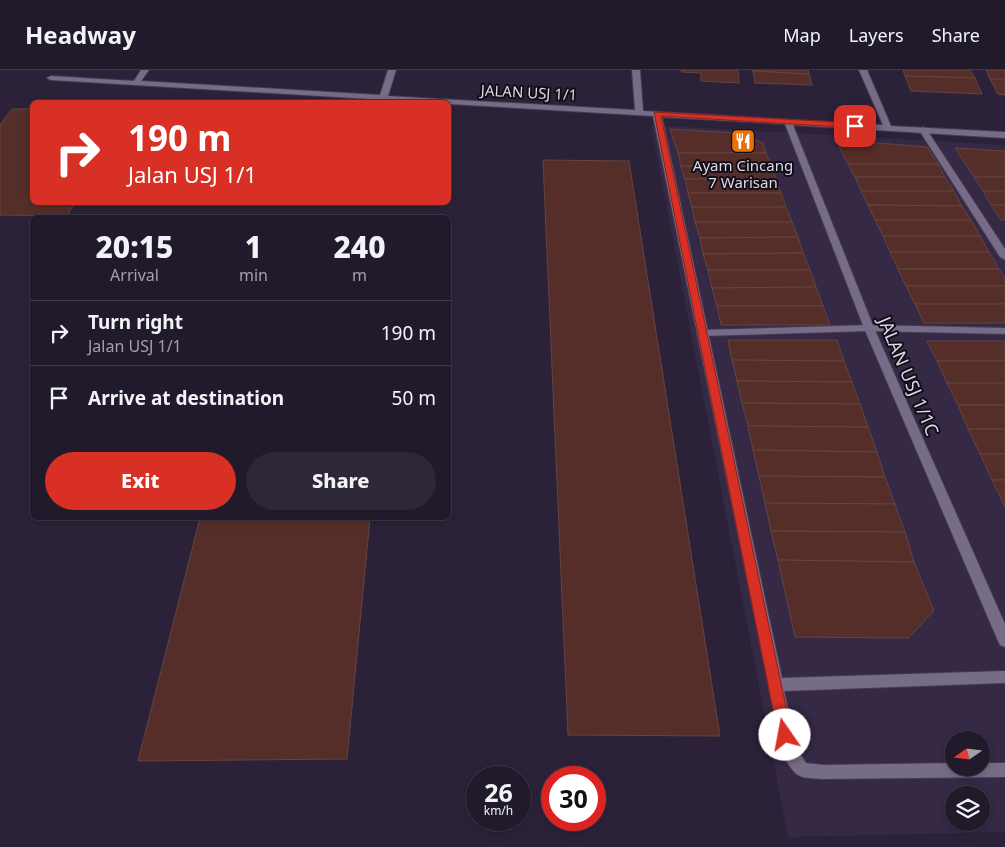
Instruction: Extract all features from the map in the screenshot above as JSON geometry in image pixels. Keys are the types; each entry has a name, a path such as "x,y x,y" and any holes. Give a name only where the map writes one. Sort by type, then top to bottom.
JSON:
{"street":[{"path":"136,83 145,70"},
{"path":"383,97 392,70"},
{"path":"636,70 639,113"},
{"path":"863,70 888,128"},
{"name":"JALAN USJ 1/1","path":"51,78 431,100"},
{"name":"JALAN USJ 1/1","path":"451,101 1005,135"},
{"path":"656,114 788,752 801,770 823,772 1005,770"},
{"name":"JALAN USJ 1/1C","path":"788,122 869,328 1005,640"},
{"path":"923,130 1005,257"},
{"path":"702,332 869,328 1005,331"},
{"path":"774,685 1005,677"}],"shaded area":[{"path":"651,125 1005,145 1005,832 788,837"}],"building":[{"path":"681,70 738,70 739,83 701,81 701,73 682,72"},
{"path":"808,70 809,74 753,71"},
{"path":"903,70 970,70 975,78 905,76"},
{"path":"986,70 1005,70 1005,79 990,79"},
{"path":"753,71 809,74 812,85 755,83"},
{"path":"905,76 975,78 982,94 911,91"},
{"path":"990,79 1005,79 1005,95 998,94"},
{"path":"12,109 30,109 30,205 73,205 68,215 0,215 0,125"},
{"path":"670,129 739,133 763,143 766,153 678,153"},
{"path":"852,141 927,147 938,164 848,164 839,147"},
{"path":"955,148 1005,151 1005,177 974,177"},
{"path":"678,153 766,153 771,166 681,166"},
{"path":"543,160 629,161 720,736 568,735"},
{"path":"848,164 938,164 945,177 855,177"},
{"path":"681,166 771,166 776,179 685,179"},
{"path":"855,177 945,177 954,191 861,191"},
{"path":"974,177 1005,177 1005,191 983,191"},
{"path":"685,179 776,179 781,193 688,193"},
{"path":"861,191 954,191 962,206 868,205"},
{"path":"983,191 1005,191 1005,205 991,205"},
{"path":"688,193 781,193 786,207 692,207"},
{"path":"868,205 962,206 971,220 875,220"},
{"path":"991,205 1005,205 1005,220 1001,220"},
{"path":"692,207 786,207 792,222 695,222"},
{"path":"875,220 971,220 980,236 883,236"},
{"path":"695,222 792,222 798,237 700,238"},
{"path":"883,236 980,236 989,252 890,252"},
{"path":"798,237 803,253 703,254 700,238"},
{"path":"890,252 989,252 999,269 898,269"},
{"path":"803,253 810,270 708,270 703,254"},
{"path":"898,269 999,269 1005,278 1005,286 906,286"},
{"path":"708,270 810,270 816,287 712,288"},
{"path":"906,286 1005,286 1005,304 915,304"},
{"path":"816,287 823,306 717,306 712,288"},
{"path":"915,304 1005,304 1005,323 924,323"},
{"path":"717,306 823,306 830,325 721,325"},
{"path":"728,340 837,340 844,361 732,360"},
{"path":"927,341 1005,341 1005,361 937,361"},
{"path":"732,360 844,361 852,382 737,381"},
{"path":"937,361 1005,361 1005,383 947,383"},
{"path":"737,381 852,382 860,404 742,403"},
{"path":"947,383 1005,383 1005,405 958,405"},
{"path":"742,403 860,404 868,427 748,426"},
{"path":"958,405 1005,405 1005,429 968,429"},
{"path":"748,426 868,427 877,452 753,450"},
{"path":"968,429 1005,429 1005,454 980,454"},
{"path":"753,450 877,452 885,477 759,476"},
{"path":"980,454 1005,454 1005,480 992,480"},
{"path":"759,476 885,477 895,504 765,503"},
{"path":"992,480 1005,480 1005,507"},
{"path":"765,503 895,504 905,532 771,531"},
{"path":"199,520 370,520 347,759 138,761"},
{"path":"771,531 905,532 914,562 778,560"},
{"path":"778,560 914,562 934,611 908,638 795,637"}],"place":[{"name":"Ayam Cincang 7 Warisan","path":"743,141"}],"route":[{"path":"785,735 656,114 855,126"}]}
